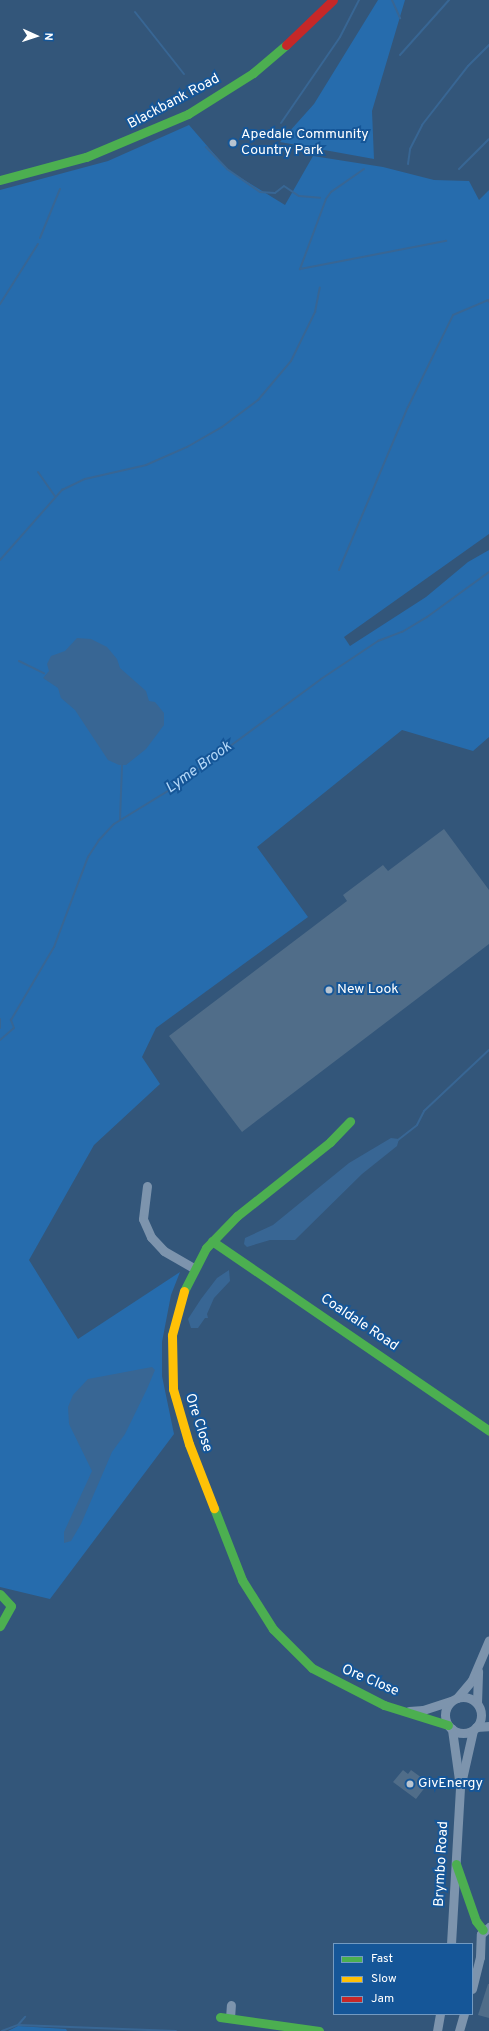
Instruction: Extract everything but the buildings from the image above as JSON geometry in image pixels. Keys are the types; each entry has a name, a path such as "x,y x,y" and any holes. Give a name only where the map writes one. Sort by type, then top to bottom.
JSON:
{"street":[{"name":"Blackbank Road","path":"0,180 86,157 188,114 253,73 295,38 332,0"},
{"name":"Ore Close","path":"350,1121 330,1142 237,1216 212,1241 194,1268 178,1308 172,1335 173,1389 189,1444 242,1580 273,1629 312,1668 358,1695 450,1727"},
{"path":"147,1186 143,1219 151,1237 164,1251 194,1268"},
{"name":"Coaldale Road","path":"212,1241 489,1431"},
{"path":"0,1594 12,1606 0,1626"},
{"path":"489,1640 479,1668 446,1711 450,1727 461,1733 489,1726"},
{"path":"474,1729 481,1717 478,1706 479,1668"},
{"path":"455,1699 467,1698 489,1714"},
{"name":"Ore Close","path":"406,1711 423,1710 455,1699"},
{"name":"Brymbo Road","path":"450,1727 460,1786"},
{"name":"Brymbo Road","path":"451,1943 460,1786 474,1729"},
{"path":"456,1864 476,1921 486,1929 473,1984"},
{"path":"231,2005 225,2017 319,2031"},
{"path":"437,2031 440,2015"},
{"path":"459,2031 464,2015"}],"shaded area":[{"path":"378,0 405,0 372,111 374,159 280,142 314,104"},
{"path":"189,125 228,170 285,205 313,156 383,167 434,180 469,181 479,200 489,190 489,534 344,637 350,646 426,597 468,562 489,550 489,737 473,751 402,730 257,847 308,917 156,1028 142,1057 160,1084 94,1145 29,1260 78,1339 180,1272 171,1295 162,1342 162,1376 174,1434 50,1599 0,1587 0,190 108,161"},
{"path":"77,638 91,639 107,647 117,659 120,668 146,691 149,701 155,702 164,713 164,725 146,749 126,765 119,765 108,760 75,710 61,698 58,688 43,678 49,671 47,664 51,656 65,651"},
{"path":"391,1138 399,1139 397,1146 362,1174 295,1240 270,1240 247,1247 244,1244 245,1238 273,1225 349,1163"},
{"path":"229,1270 230,1281 214,1298 207,1314 208,1318 205,1318 198,1328 191,1328 188,1319 201,1299 217,1278"},
{"path":"152,1367 155,1370 147,1389 125,1434 112,1452 81,1524 71,1541 64,1543 64,1532 92,1471 69,1424 68,1407 73,1395 88,1379"},
{"path":"18,2026 66,2029 67,2031 8,2031"}],"waterway":[{"path":"281,123 340,37 359,0"},
{"path":"392,0 400,18"},
{"path":"400,55 449,0"},
{"path":"135,12 184,74"},
{"path":"408,164 410,149 422,125 468,66 489,45"},
{"path":"459,169 489,139"},
{"path":"206,147 227,169 260,192 275,193 284,186 299,196 320,198"},
{"path":"364,169 331,192 326,199 300,269 446,241"},
{"path":"40,238 60,189"},
{"path":"0,304 38,244"},
{"path":"0,560 62,490 85,479 146,465 187,447 222,427 258,400 291,361 315,312 320,287"},
{"path":"339,570 408,407 453,315 488,300 489,302"},
{"path":"38,472 55,496"},
{"name":"Lyme Brook","path":"0,1040 14,1028 11,1020 54,947 88,857 99,840 114,824 176,786 321,679 378,641 402,632 427,617 489,572"},
{"path":"19,661 44,673"},
{"path":"120,820 122,765"},
{"path":"0,1019 0,1028"},
{"path":"398,1140 417,1125 424,1111 489,1050"},
{"path":"18,2025 25,2017"},
{"path":"2,2031 18,2025 176,2031"}],"traffic: fast":[{"path":"0,180 86,157 188,114 253,73 286,45"},
{"path":"184,1291 206,1248 237,1216 330,1142 350,1121"},
{"path":"212,1241 489,1431"},
{"path":"214,1508 242,1580 273,1629 312,1668 384,1705 448,1725"},
{"path":"0,1594 11,1606 0,1626"},
{"path":"456,1864 476,1921 483,1930"},
{"path":"220,2017 319,2031"}],"traffic: slow":[{"path":"184,1291 172,1335 173,1389 189,1444 214,1508"}],"traffic: jam":[{"path":"286,45 333,0"}],"place":[{"name":"Apedale Community Country Park","path":"233,143"},
{"name":"New Look","path":"329,990"},
{"name":"GivEnergy","path":"410,1784"}]}
